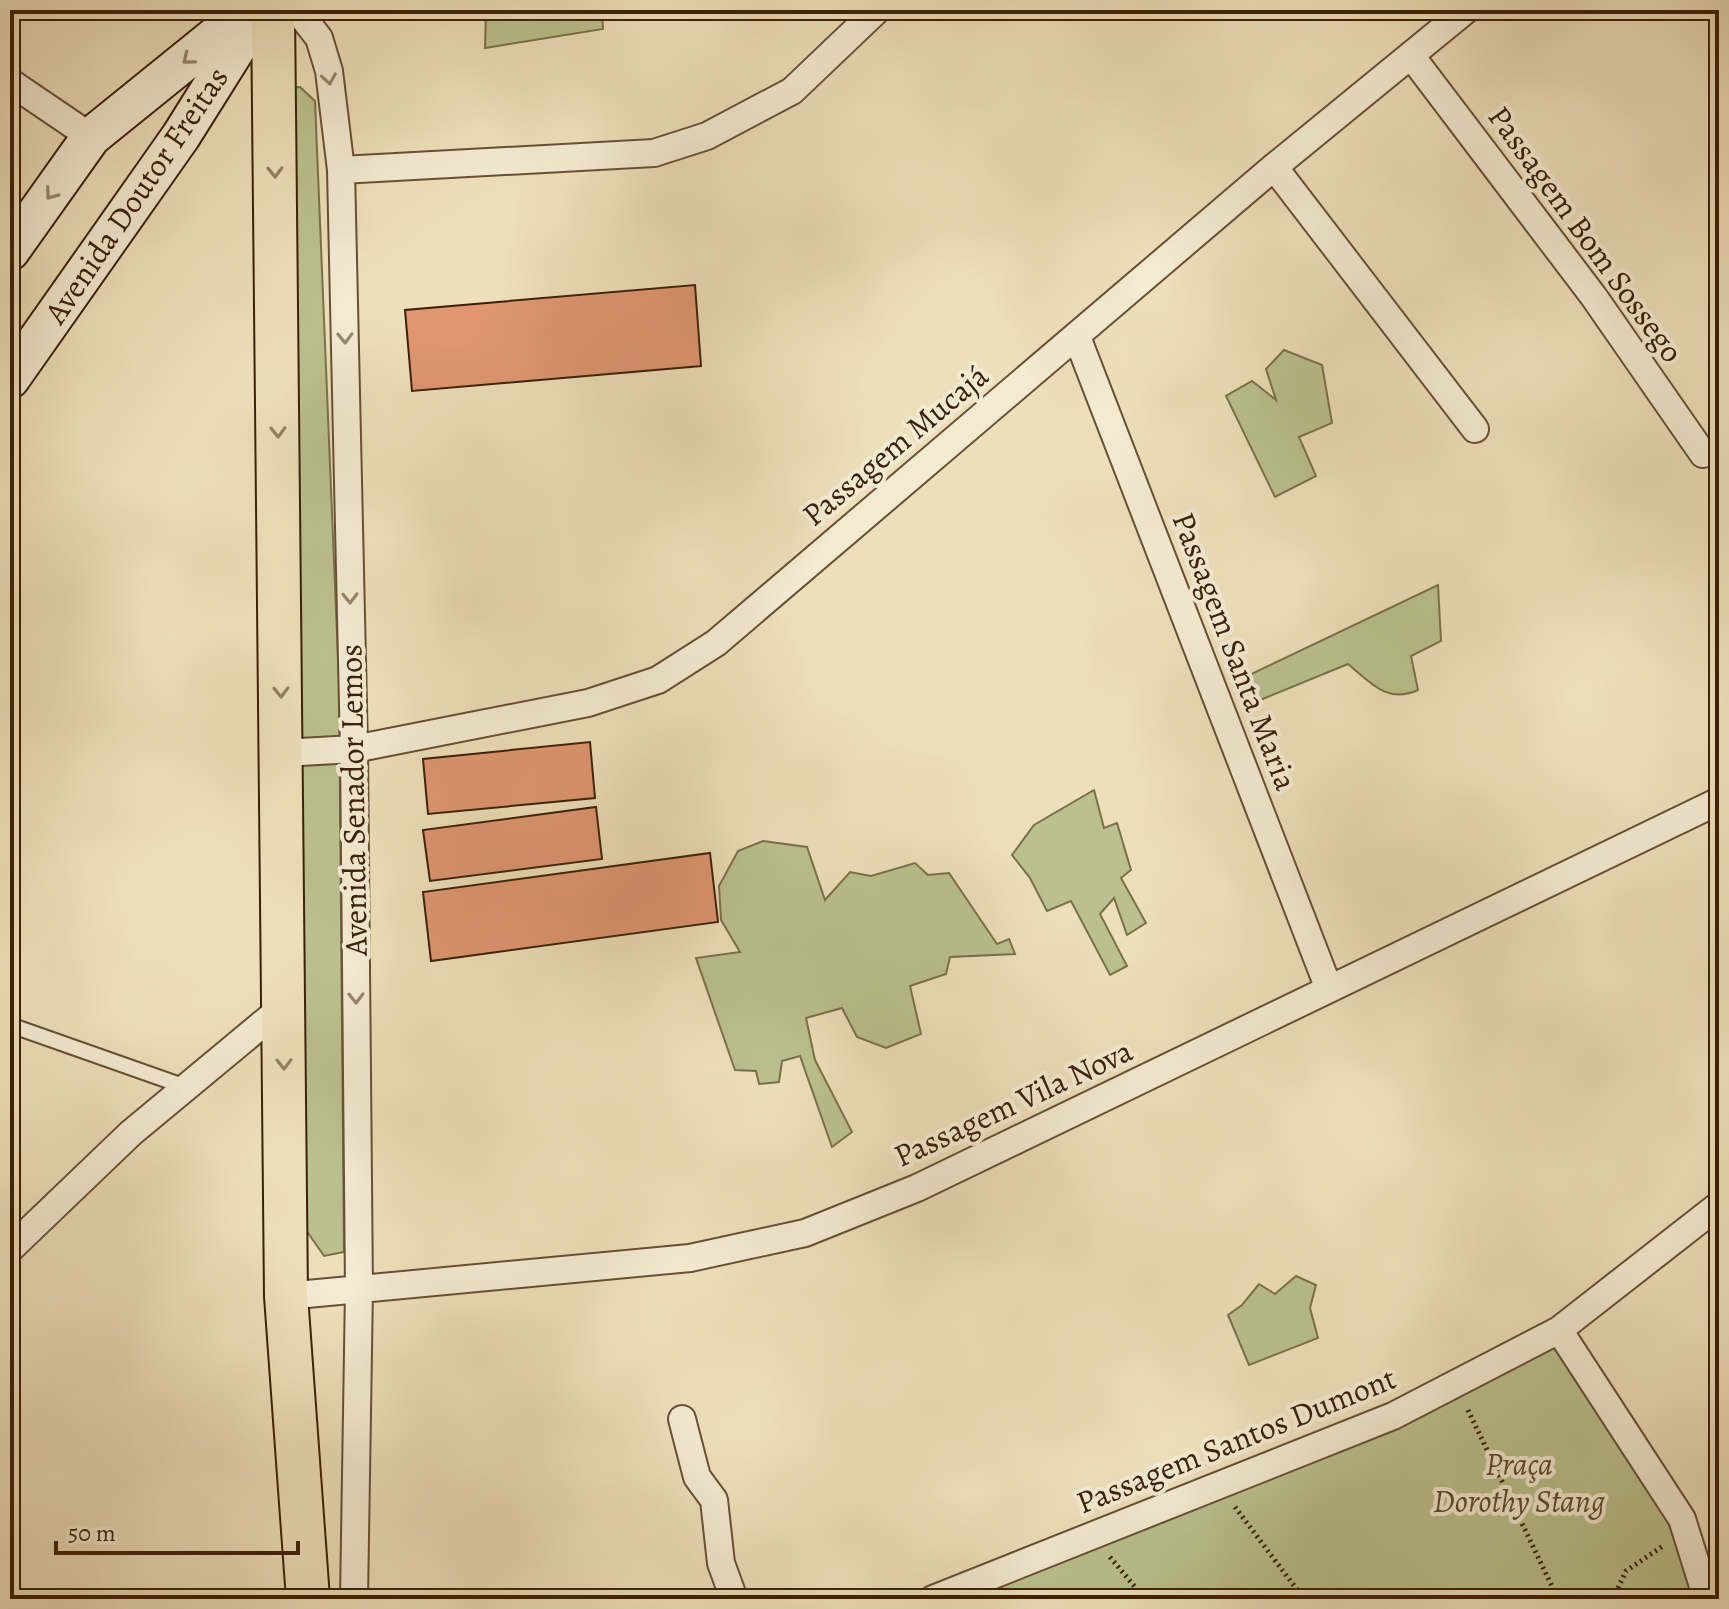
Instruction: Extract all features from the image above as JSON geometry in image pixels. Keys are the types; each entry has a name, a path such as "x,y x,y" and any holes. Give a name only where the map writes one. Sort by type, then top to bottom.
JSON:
{"main road":[{"name":"Avenida Doutor Freitas","path":"10,251 91,137 248,10"},
{"name":"Avenida Doutor Freitas","path":"10,379 181,136 260,10"},
{"path":"273,10 286,1296 308,1599"}],"street":[{"name":"Avenida Senador Lemos","path":"297,10 319,38 329,71 341,170 354,749 359,1289 354,1599"},
{"path":"341,170 654,153 707,136 792,91 877,10"},
{"name":"Passagem Mucajá","path":"282,753 354,749 588,703 658,680 716,643 1274,167 1466,10"},
{"name":"Passagem Bom Sossego","path":"1412,57 1594,297 1703,454"},
{"path":"10,82 91,137"},
{"path":"1274,167 1475,429"},
{"name":"Passagem Santa Maria","path":"1077,337 1329,989"},
{"name":"Passagem Vila Nova","path":"286,1296 690,1258 805,1233 917,1188 1719,801"},
{"path":"10,1249 131,1133 284,1006"},
{"name":"Passagem Santos Dumont","path":"933,1599 1393,1416 1559,1330 1719,1205"},
{"path":"1559,1330 1686,1530 1707,1599"},
{"path":"682,1419 697,1477 714,1500 721,1563 734,1599"}],"lane":[{"path":"10,1025 186,1087"}],"path":[{"path":"1455,1384 1558,1599"},
{"path":"1218,1486 1304,1599"},
{"path":"1613,1599 1626,1571 1686,1530"},
{"path":"1092,1536 1145,1599"}],"green space":[{"path":"486,10 602,10 603,29 485,48"},
{"path":"300,87 315,101 339,683 344,1252 324,1256 299,1220 283,88"},
{"path":"1284,350 1322,365 1332,423 1299,437 1316,476 1275,497 1226,396 1252,381 1276,400 1266,369"},
{"path":"1438,585 1441,641 1411,656 1418,690 1397,695 1388,693 1348,664 1248,705 1243,678"},
{"path":"1094,790 1104,828 1117,823 1131,870 1121,878 1146,923 1127,935 1114,898 1100,914 1127,966 1110,975 1071,901 1047,911 1030,878 1012,855 1034,825"},
{"path":"763,841 807,847 825,900 850,872 871,876 915,863 928,875 949,873 997,944 1009,939 1015,954 950,957 946,974 910,986 921,1034 886,1048 857,1037 842,1008 806,1018 815,1060 852,1132 832,1147 800,1056 782,1061 779,1082 759,1084 756,1071 735,1070 696,958 740,952 721,920 719,886 738,851"},
{"path":"1296,1276 1316,1285 1310,1308 1318,1338 1249,1365 1228,1315 1242,1305 1259,1284 1275,1294"},
{"name":"Praça Dorothy Stang","path":"1559,1330 1682,1519 1707,1599 933,1599 1393,1416"}],"building":[{"path":"695,285 701,366 412,391 405,310"},
{"path":"590,742 595,798 428,814 423,759"},
{"path":"596,807 602,859 430,881 423,830"},
{"path":"710,853 718,922 431,961 423,892"}]}
